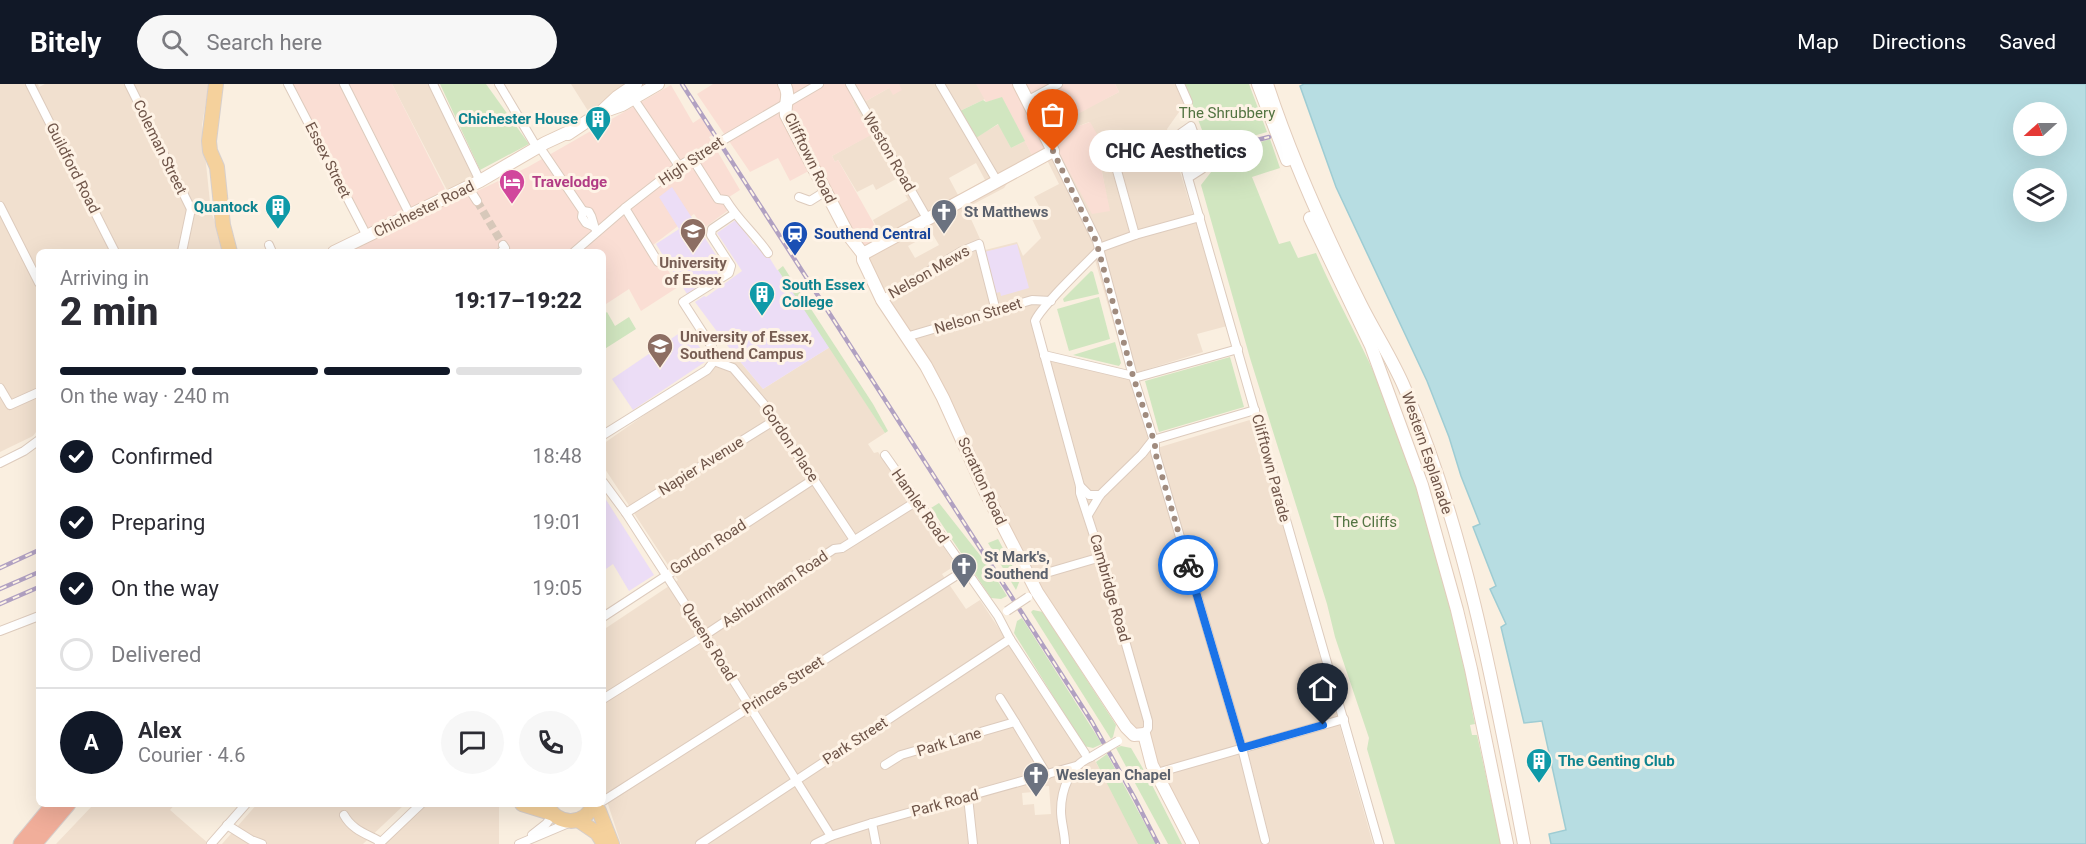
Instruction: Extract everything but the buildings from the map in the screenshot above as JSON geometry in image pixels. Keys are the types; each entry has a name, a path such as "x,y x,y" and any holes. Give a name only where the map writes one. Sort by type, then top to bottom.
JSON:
{"highway":[{"path":"21,844 52,807"},
{"path":"34,844 65,807"}],"main road":[{"path":"216,84 209,141 210,152 217,167 223,225 229,249"},
{"path":"575,821 590,812 592,807"},
{"path":"596,807 612,844"},
{"path":"551,810 562,820 575,821 597,833 604,844"}],"street":[{"name":"Guildford Road","path":"30,84 113,249"},
{"name":"Coleman Street","path":"129,84 191,209"},
{"name":"Essex Street","path":"288,84 367,236"},
{"path":"344,84 410,215"},
{"path":"433,84 480,181"},
{"path":"499,84 540,150 583,211 589,212 594,219 595,229"},
{"name":"Chichester Road","path":"340,249 480,181 515,168 601,112 630,89 658,84"},
{"name":"Clifftown Road","path":"784,84 788,93 781,105 849,236 863,254 863,260 882,300 906,337"},
{"name":"High Street","path":"577,249 595,229 679,166 819,84"},
{"name":"Weston Road","path":"850,84 927,220"},
{"path":"940,84 997,181"},
{"path":"1019,84 1086,216 1099,249 1133,377 1153,440 1151,450 1242,748 1265,840"},
{"path":"1027,101 1058,84"},
{"path":"1180,84 1188,102"},
{"name":"Western Esplanade","path":"1258,84 1301,197 1371,346 1422,485 1466,649 1507,844"},
{"name":"Western Esplanade","path":"1267,84 1304,184 1361,305 1405,388 1434,466 1468,579 1497,706 1524,844"},
{"path":"630,89 679,166"},
{"path":"781,105 781,118"},
{"name":"Clifftown Parade","path":"1188,178 1205,165 1191,126 1180,133 1179,142 1188,178 1379,844"},
{"path":"863,254 1053,151"},
{"path":"692,158 718,199 726,200 734,214 756,236 768,253"},
{"path":"1116,167 1135,234"},
{"path":"468,187 477,201"},
{"path":"800,197 810,201 826,191"},
{"path":"0,206 36,277"},
{"path":"625,208 658,262"},
{"path":"183,249 191,209 203,210"},
{"path":"606,433 707,370 714,361 712,347 683,302 729,273 731,266 711,236 712,229 734,214"},
{"path":"1051,301 1099,249 1135,234 1200,217"},
{"name":"Nelson Mews","path":"882,300 962,251 979,244 996,311"},
{"name":"Nelson Street","path":"906,337 1032,300 1051,301"},
{"name":"Cambridge Road","path":"1051,301 1036,317 1036,326 1080,493 1101,557 1148,721 1148,728 1144,734 1152,765 1193,844"},
{"name":"Scratton Road","path":"906,337 926,366 943,398 985,491 1029,578 1033,595 1130,732"},
{"path":"1044,355 1133,377 1238,349"},
{"name":"Gordon Place","path":"714,361 733,368 751,388 775,420 854,540"},
{"path":"0,388 10,405 36,393"},
{"path":"1153,440 1255,410"},
{"name":"Napier Avenue","path":"626,513 775,420"},
{"path":"0,464 36,442"},
{"path":"1088,515 1100,495 1151,450"},
{"name":"Hamlet Road","path":"885,455 998,616 1010,639 1089,757"},
{"name":"Gordon Road","path":"606,615 814,479"},
{"name":"Queens Road","path":"606,486 705,635 831,836"},
{"path":"1080,486 1089,495 1100,495"},
{"name":"Ashburnham Road","path":"606,697 705,635 834,549 842,548 917,501"},
{"path":"1029,578 1101,557"},
{"name":"Princes Street","path":"606,799 965,570"},
{"path":"998,616 1033,595"},
{"path":"0,631 36,617"},
{"name":"Park Street","path":"700,844 1010,639"},
{"path":"999,698 1049,775 1060,784 1065,843"},
{"path":"1157,773 1344,719"},
{"name":"Park Lane","path":"885,765 901,755 1015,722"},
{"path":"1130,732 1134,735 1144,734"},
{"name":"Park Road","path":"815,844 831,836 872,823 1076,766 1130,732"},
{"path":"1062,797 1076,766"},
{"path":"968,797 973,844"},
{"path":"211,844 243,807"},
{"path":"344,815 356,830 364,832 380,843 418,807"},
{"path":"521,843 546,824 551,810"},
{"path":"521,843 575,821"},
{"path":"872,823 876,844"},
{"path":"228,825 261,844"}],"shaded area":[{"path":"0,84 38,84 39,87 45,84 209,84 202,125 211,212 226,249 36,249 36,432 33,436 0,452"},
{"path":"290,84 392,84 452,203 528,167 671,85 693,123 702,117 713,135 709,137 740,190 729,197 734,206 704,228 694,214 653,245 678,287 641,311 629,289 606,304 606,249 354,249 370,241"},
{"path":"392,84 429,84 475,178 448,192"},
{"path":"571,84 638,84 590,114"},
{"path":"713,84 899,84 902,90 893,95 889,88 866,101 863,97 853,102 871,135 832,156 835,162 838,160 882,238 861,248 818,166 790,181 778,158 750,172 697,94"},
{"path":"896,84 993,84 985,99 960,111 976,137 999,124 1011,148 1025,141 1033,157 1056,146 1109,211 1100,161 1110,158 1089,122 1079,126 1072,116 1119,92 1115,84 1175,84 1184,105 1167,129 1227,326 1197,334 1203,352 1135,373 1157,448 1253,419 1373,844 1197,844 1152,765 1144,734 1134,735 1037,592 943,398 863,260 884,242 873,220 908,200 896,179 876,190 873,184 857,192 838,160 835,162 832,156 870,135 853,102 863,97 866,101","holes":["1047,160 1059,184 1034,197 1043,213 1032,219 1041,238 1023,256 1017,242 985,250 966,208 1004,188 1011,178","976,163 985,180 958,195 949,178","932,233 939,245 915,258 908,246","1095,260 1127,371 1046,353 1037,320"]},
{"path":"976,84 1115,84 1119,92 1072,117 1079,126 1090,122 1111,158 1100,162 1110,211 1092,214 1056,147 1033,157 1002,98 986,102"},
{"name":"University of Essex, Southend Campus","path":"672,187 725,269 687,294 656,244 679,229 659,197"},
{"name":"South Essex College","path":"737,219 753,244 766,252 830,347 763,389 695,302 706,297 742,271 717,233"},
{"path":"1017,244 1029,288 1001,296 1000,292 996,293 984,252"},
{"name":"University of Essex, Southend Campus","path":"687,328 708,360 633,410 612,379"},
{"path":"830,347 885,433 868,444 874,453 878,452 956,565 942,574 966,609 980,600 1087,762 1094,759 1141,844 621,844 606,798 606,628 678,580 606,471 606,442 733,353 763,389","holes":["1049,786 1051,814 1035,815 1034,804 1023,805 1022,793 1033,792 1033,787"]},
{"path":"606,500 654,575 629,591 613,564 606,569"},
{"path":"91,807 172,807 170,810 209,844 56,844"},
{"path":"254,807 402,807 363,844 222,844"},
{"path":"424,807 499,807 499,844 383,844"}],"green space":[{"path":"440,84 486,84 529,144 480,170"},
{"name":"The Shrubbery","path":"1185,84 1249,84 1267,132 1209,149"},
{"path":"1002,97 1025,141 1011,148 998,124 976,138 960,111 983,100 986,102"},
{"name":"The Cliffs","path":"1270,139 1280,168 1252,177 1279,244 1290,241 1298,258 1316,253 1377,379 1413,473 1456,627 1473,705 1475,724 1470,725 1472,735 1477,735 1501,844 1395,844 1367,749 1369,738 1335,637 1327,604 1250,358 1201,185 1215,167 1212,158"},
{"path":"783,266 873,404 888,431 885,433 778,270"},
{"path":"1091,271 1099,294 1064,302 1063,299"},
{"path":"1099,297 1110,339 1069,351 1057,309"},
{"path":"606,313 615,326 629,317 636,329 606,348"},
{"path":"1115,342 1121,363 1119,366 1073,355"},
{"path":"1230,357 1244,407 1159,432 1145,381"},
{"path":"939,503 987,564 1007,596 1001,599 991,598 931,508"},
{"path":"998,539 1020,580 1016,590 988,543"},
{"path":"1033,610 1043,612 1116,725 1111,739 1031,612"},
{"path":"1022,618 1102,744 1093,748 1084,746 1014,633 1017,621"},
{"path":"1121,746 1131,748 1182,844 1168,844 1116,748"},
{"path":"1107,754 1156,844 1138,844 1096,762"}],"water":[{"path":"1304,84 2086,84 2086,844 1551,844 1549,834 1566,830 1542,721 1524,723 1501,627 1506,624 1490,589 1496,586 1473,527 1480,524 1427,381 1336,187 1300,86"}],"tunnel":[{"path":"477,201 503,245"}],"railway":[{"path":"682,84 1092,722 1158,844"},
{"path":"1210,152 1269,137"},
{"path":"0,568 36,551"},
{"path":"0,589 36,573"},
{"path":"0,604 36,588"}],"way so far":[{"path":"1053,151 1096,241 1188,565"}],"place":[{"name":"Chichester House","path":"598,142"},
{"name":"CHC Aesthetics","path":"1053,151"},
{"name":"Travelodge","path":"512,205"},
{"name":"Quantock","path":"278,230"},
{"name":"St Matthews","path":"944,235"},
{"name":"University of Essex","path":"693,254"},
{"name":"Southend Central","path":"795,257"},
{"name":"South Essex College","path":"762,317"},
{"name":"University of Essex, Southend Campus","path":"660,369"},
{"name":"St Mark's, Southend","path":"964,589"},
{"name":"The Genting Club","path":"1539,784"},
{"name":"Wesleyan Chapel","path":"1036,798"}],"route":[{"path":"1188,565 1242,748 1323,725"}]}
